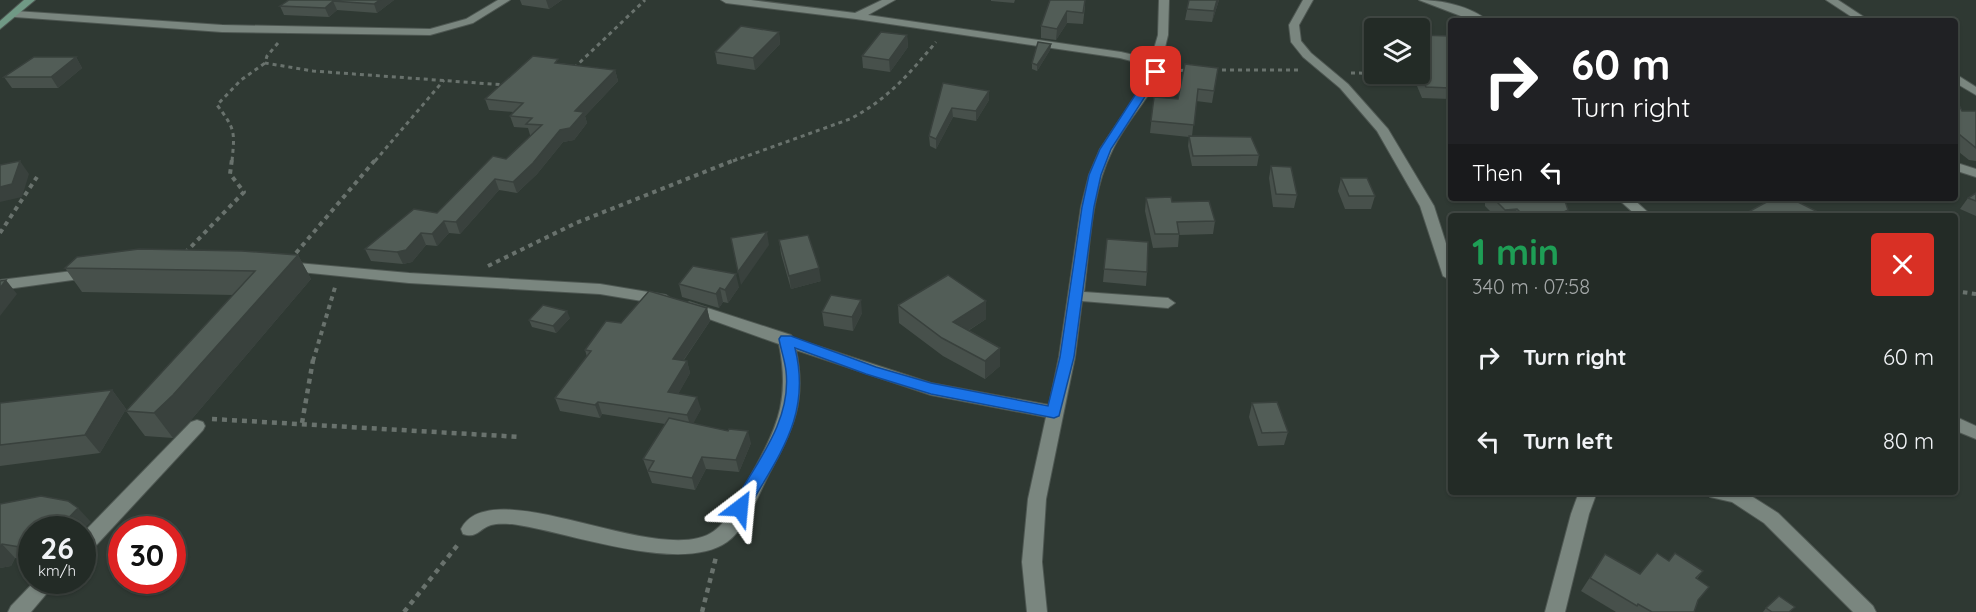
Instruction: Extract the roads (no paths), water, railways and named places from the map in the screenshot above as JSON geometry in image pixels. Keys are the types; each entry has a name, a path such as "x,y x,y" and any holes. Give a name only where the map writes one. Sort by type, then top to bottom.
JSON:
{"main road":[{"path":"0,26 30,0"}],"street":[{"path":"15,14 148,25 287,32 430,32 465,24 505,0"},
{"path":"726,0 856,16 1121,55 1156,68"},
{"path":"856,16 890,0"},
{"path":"1037,612 1032,562 1037,499 1067,357 1088,207 1095,175 1106,149 1156,68 1162,35 1164,0"},
{"path":"1308,0 1294,25 1293,34 1296,42 1307,56 1344,86 1382,129 1427,206 1448,270"},
{"path":"1424,0 1447,6 1476,18"},
{"path":"1831,0 1860,18"},
{"path":"1958,79 1976,92"},
{"path":"1958,167 1976,173"},
{"path":"1628,201 1642,213"},
{"path":"279,267 409,278 600,289 655,297 721,316 871,371 931,389 1054,412"},
{"path":"0,285 108,272"},
{"path":"1077,296 1168,303"},
{"path":"470,529 485,518 523,517 638,543 684,547 706,544 721,537 730,526 785,429 793,398 794,372 786,339"},
{"path":"1958,424 1976,433"},
{"path":"96,532 197,426"},
{"path":"1555,612 1587,495"},
{"path":"1732,495 1771,518 1866,612"},
{"path":"18,612 35,594"}]}
